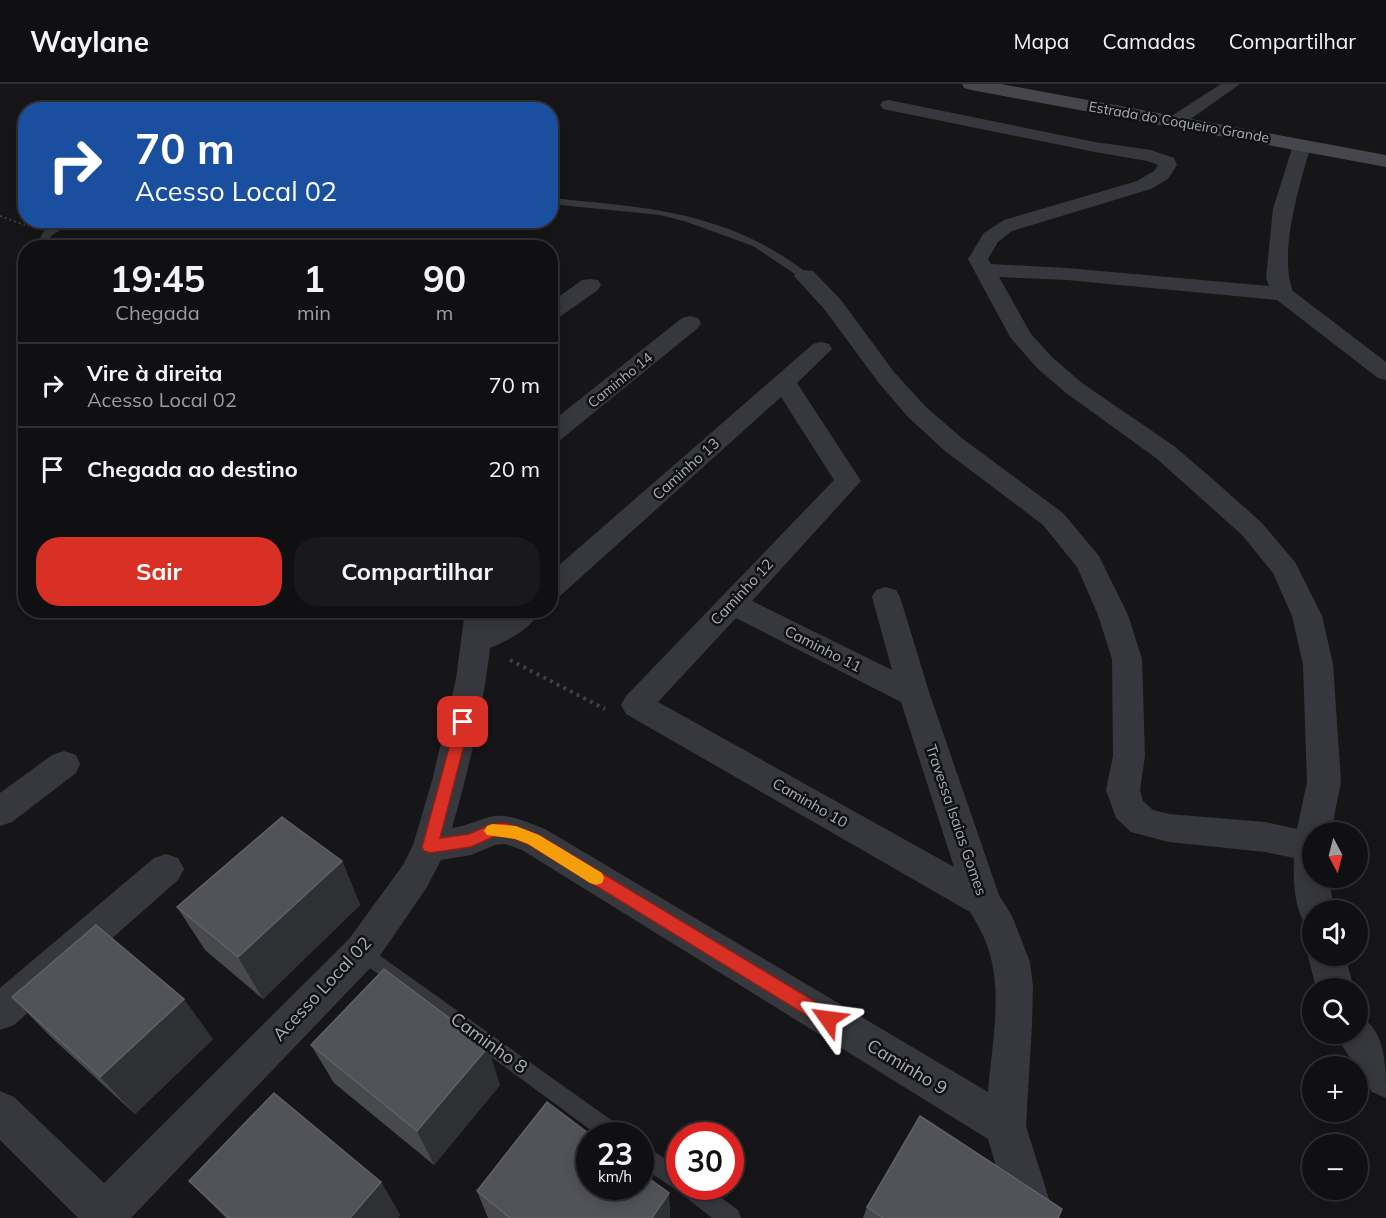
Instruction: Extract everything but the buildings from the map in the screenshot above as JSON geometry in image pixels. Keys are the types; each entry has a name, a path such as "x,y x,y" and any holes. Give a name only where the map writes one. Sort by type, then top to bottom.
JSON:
{"main road":[{"name":"Estrada do Coqueiro Grande","path":"971,84 1386,161"}],"street":[{"path":"1176,122 1227,85"},
{"path":"889,105 1095,147 1151,156 1167,162 1168,165 1161,176 1144,185 1011,224 994,233 982,249 978,259 1021,337 1045,363 1074,388 1165,452 1208,488 1252,529 1285,569 1307,616 1318,664 1324,782 1316,822"},
{"path":"1283,294 1277,278 1283,209 1302,145"},
{"path":"983,270 1067,274 1283,294 1386,372"},
{"path":"805,276 833,305 886,377 917,412 954,445 1053,519 1089,563 1113,615 1127,659 1129,756 1123,790 1128,808 1143,822 1169,828 1265,837 1302,843"},
{"path":"558,307 590,285"},
{"name":"Caminho 14","path":"558,430 690,323"},
{"name":"Caminho 13","path":"558,582 821,349"},
{"name":"Caminho 12","path":"637,705 848,481 784,382"},
{"name":"Travessa Isaias Gomes","path":"886,597 914,695 983,901 999,928 1011,962 1014,987 1005,1126 1033,1218"},
{"name":"Caminho 11","path":"731,603 914,695"},
{"path":"478,626 508,627 518,618"},
{"name":"Acesso Local 02","path":"107,1216 362,951 415,876 430,847 463,722 478,626"},
{"name":"Caminho 10","path":"637,705 983,901"},
{"path":"0,812 64,764"},
{"name":"Caminho 9","path":"430,847 471,840 492,831 505,830 533,839 1005,1126"},
{"path":"0,1012 166,869"},
{"path":"1364,1044 1386,1078"},
{"path":"0,1111 107,1216"}],"lane":[{"path":"558,202 660,212 691,220 757,244 805,276"},
{"path":"44,240 48,233 58,228"},
{"name":"Caminho 8","path":"362,951 598,1122"},
{"path":"706,1200 730,1218"}],"path":[{"path":"478,626 609,711 637,705"}],"slow traffic":[{"path":"492,831 516,832 533,839 596,878"}],"route":[{"path":"463,722 430,847 471,840 492,831 516,832 533,839 828,1019"}]}
